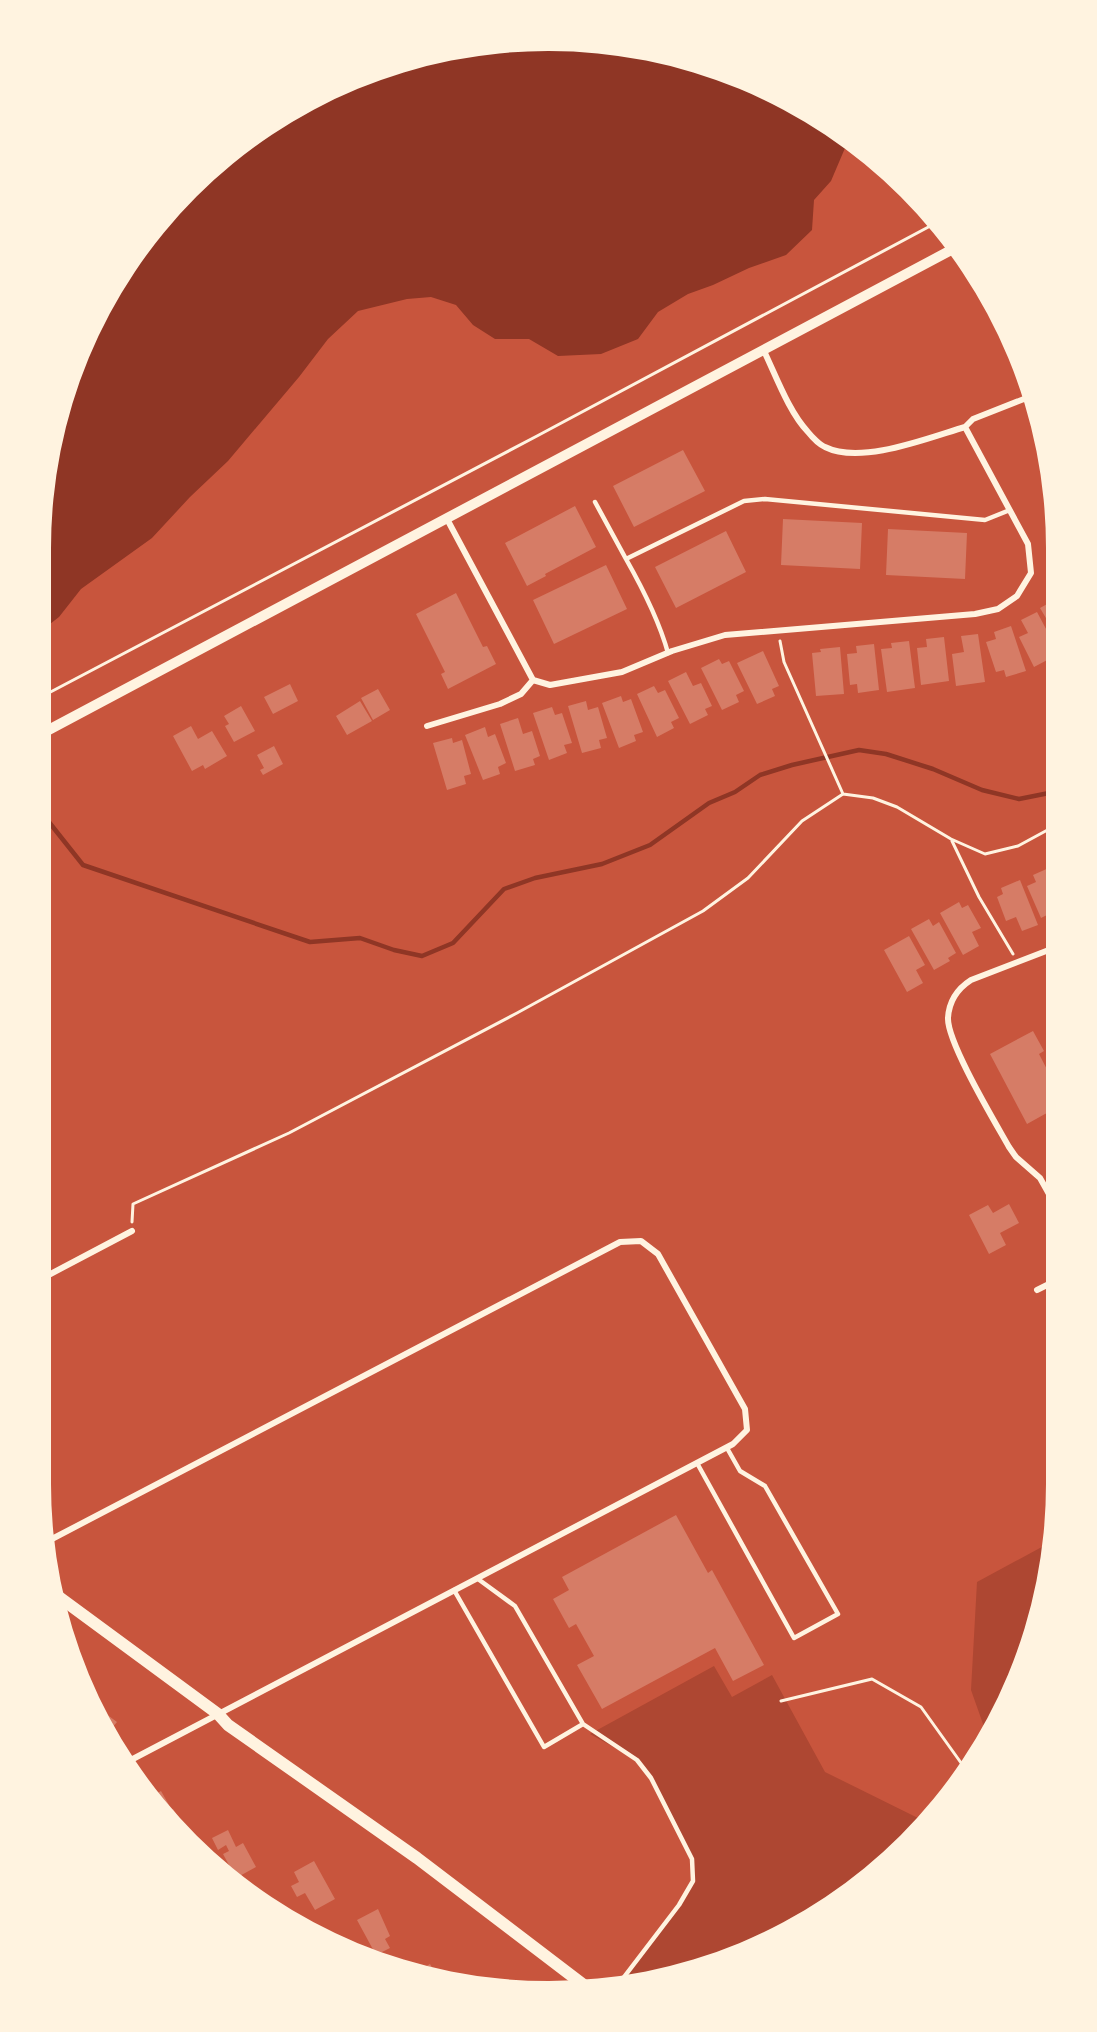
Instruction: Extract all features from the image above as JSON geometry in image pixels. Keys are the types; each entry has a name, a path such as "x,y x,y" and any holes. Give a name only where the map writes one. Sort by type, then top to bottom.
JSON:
{"main road":[{"path":"66,1602 218,1713 228,1725 417,1858 577,1980"}],"street":[{"path":"51,729 947,252"},
{"path":"764,351 796,415 808,432 825,447 853,454 881,450 965,428 973,419 1023,399"},
{"path":"447,519 533,680 550,685 622,672 668,653 725,635 975,614 998,609 1017,596 1031,573 1028,544 965,428"},
{"path":"427,726 500,704 521,694 533,680"},
{"path":"1046,951 971,980 962,986 955,994 948,1017 951,1038 1009,1147 1016,1157 1040,1178 1046,1189"},
{"path":"51,1275 132,1231"},
{"path":"54,1538 620,1242 641,1241 658,1254 746,1409 747,1430 727,1448 134,1758"},
{"path":"1037,1290 1046,1286"}],"lane":[{"path":"626,559 744,501 765,499 985,520 1010,510"},
{"path":"595,502 652,611 668,653"},
{"path":"697,1463 794,1638 838,1614 765,1486 740,1471 727,1448"},
{"path":"478,1579 515,1606 583,1724 637,1760 651,1778 692,1859 693,1881 679,1905 626,1975"},
{"path":"454,1590 544,1747 583,1724"}],"path":[{"path":"51,692 928,227"},
{"path":"777,630 784,662 843,794"},
{"path":"132,1231 133,1204 289,1133 517,1013 703,911 748,878 802,821 843,794 873,798 897,807 951,839 985,854 1018,846 1046,831"},
{"path":"951,839 979,897 1018,962"},
{"path":"781,1701 872,1679 921,1707 960,1762"}],"shaded area":[{"path":"548,51 581,52 646,61 708,77 769,102 844,149 831,181 814,200 812,230 786,255 688,294 658,312 638,339 601,354 558,356 529,339 495,339 473,325 456,305 431,297 407,299 358,311 328,339 228,461 152,538 81,589 59,617 51,623 51,548 55,484 77,389 102,328 135,272 174,220 220,174 272,135 300,118 358,89 420,68 484,55"},
{"path":"1042,1547 1029,1612 1020,1643 995,1704 983,1725 971,1690 977,1582"},
{"path":"714,1666 732,1697 772,1675 825,1772 917,1818 877,1858 851,1878 825,1897 769,1930 708,1955 627,1974 679,1905 692,1881 692,1859 651,1778 637,1760 590,1734"}],"building":[{"path":"683,450 705,491 634,527 613,486"},
{"path":"575,506 596,547 527,586 505,543"},
{"path":"783,519 862,523 860,569 781,565"},
{"path":"888,529 967,533 965,579 886,575"},
{"path":"726,531 746,572 676,608 655,567"},
{"path":"606,565 627,609 554,644 533,600"},
{"path":"456,593 483,647 487,646 496,664 448,689 441,674 445,672 416,614"},
{"path":"1046,605 1046,618 1040,608"},
{"path":"1037,612 1046,629 1046,661 1034,667 1019,637 1028,633 1021,620"},
{"path":"1011,626 1026,671 1006,677 1004,670 996,672 986,642 996,639 994,632"},
{"path":"978,634 985,682 956,686 952,654 964,652 961,636"},
{"path":"944,637 949,681 921,685 917,648 927,647 926,639"},
{"path":"909,641 915,688 887,692 881,649 892,648 891,643"},
{"path":"874,644 879,690 858,693 857,684 850,685 847,654 857,653 856,646"},
{"path":"840,647 844,694 816,696 812,653 821,652 820,649"},
{"path":"763,651 779,686 772,689 775,696 757,704 737,663"},
{"path":"719,659 722,664 729,661 744,691 736,695 739,702 722,710 701,668"},
{"path":"686,672 693,686 701,683 712,706 705,709 708,715 690,724 668,681"},
{"path":"290,684 298,701 273,714 264,697"},
{"path":"654,686 658,693 665,690 679,718 671,722 674,728 657,737 637,694"},
{"path":"378,689 390,710 373,720 361,698"},
{"path":"621,696 623,702 631,699 643,732 634,735 636,741 619,748 602,703"},
{"path":"360,701 372,721 347,735 336,716"},
{"path":"586,701 588,710 598,707 607,738 599,740 601,748 582,753 568,706"},
{"path":"241,706 255,731 234,742 225,726 229,724 224,716"},
{"path":"552,707 555,715 562,713 572,743 564,745 567,753 549,760 533,713"},
{"path":"518,718 523,734 532,731 540,756 533,759 535,765 515,771 500,724"},
{"path":"191,726 198,739 212,731 227,756 205,769 203,765 192,771 173,736"},
{"path":"485,727 488,737 495,734 506,763 498,767 500,774 483,780 465,735"},
{"path":"452,738 453,743 462,740 471,774 464,776 466,784 447,790 433,743"},
{"path":"274,746 283,764 263,775 260,770 264,768 257,755"},
{"path":"1046,869 1046,916 1041,918 1027,886 1036,882 1033,875"},
{"path":"1020,880 1038,925 1022,931 1016,917 1006,921 997,897 1003,894 1001,888"},
{"path":"959,902 962,908 968,905 981,928 972,932 979,946 963,955 940,913"},
{"path":"929,919 933,926 939,922 956,953 948,958 950,961 934,970 911,929"},
{"path":"909,936 925,965 916,970 923,983 907,992 884,950"},
{"path":"1033,1031 1044,1051 1039,1054 1046,1068 1046,1113 1027,1124 990,1054"},
{"path":"1009,1204 1019,1223 1000,1233 1006,1245 989,1254 969,1215 988,1205 993,1213"},
{"path":"676,1515 708,1573 712,1570 764,1665 733,1681 715,1648 602,1709 577,1665 594,1656 576,1624 569,1628 553,1599 569,1590 562,1577"},
{"path":"161,1791 169,1805 169,1805 159,1792"},
{"path":"228,1830 236,1847 243,1843 256,1867 242,1875 229,1865 223,1854 229,1851 226,1845 218,1850 212,1838"},
{"path":"314,1861 335,1899 315,1910 305,1893 297,1897 291,1886 299,1882 294,1872"},
{"path":"378,1909 390,1936 385,1939 390,1948 382,1952 373,1949 357,1920"}],"waterway":[{"path":"51,825 83,865 310,942 360,938 394,950 422,956 453,943 504,889 535,878 602,864 650,845 709,803 735,792 760,775 792,765 859,750 886,754 933,769 982,790 1019,799 1046,794"}]}
